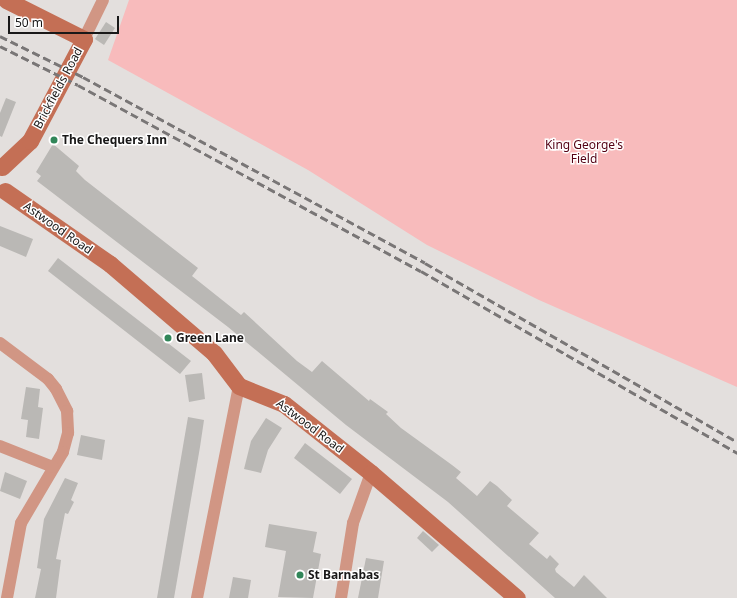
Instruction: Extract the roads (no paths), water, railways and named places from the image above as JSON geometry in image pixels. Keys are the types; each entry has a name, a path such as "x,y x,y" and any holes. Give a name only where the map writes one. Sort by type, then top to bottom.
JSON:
{"main road":[{"path":"6,0 84,39"},
{"name":"Brickfields Road","path":"1,167 30,141 84,39"},
{"name":"Astwood Road","path":"1,167 7,176 2,193 110,264 214,353 239,386 284,404 371,473 517,598"}],"street":[{"name":"Brickfields Road","path":"84,39 103,0"},
{"path":"0,343 48,379 63,400 67,410 68,433 63,452 21,522 5,591"},
{"path":"197,598 239,386"},
{"path":"0,446 53,467"},
{"path":"341,598 353,523 371,473"}],"railway":[{"path":"0,36 83,77 425,263 737,442"},
{"path":"0,46 78,85 421,271 737,453"}],"place":[{"name":"The Chequers Inn","path":"54,140"},
{"name":"Green Lane","path":"168,338"},
{"name":"St Barnabas","path":"300,575"}],"park label":[{"name":"King George's Field","path":"584,152"}]}
